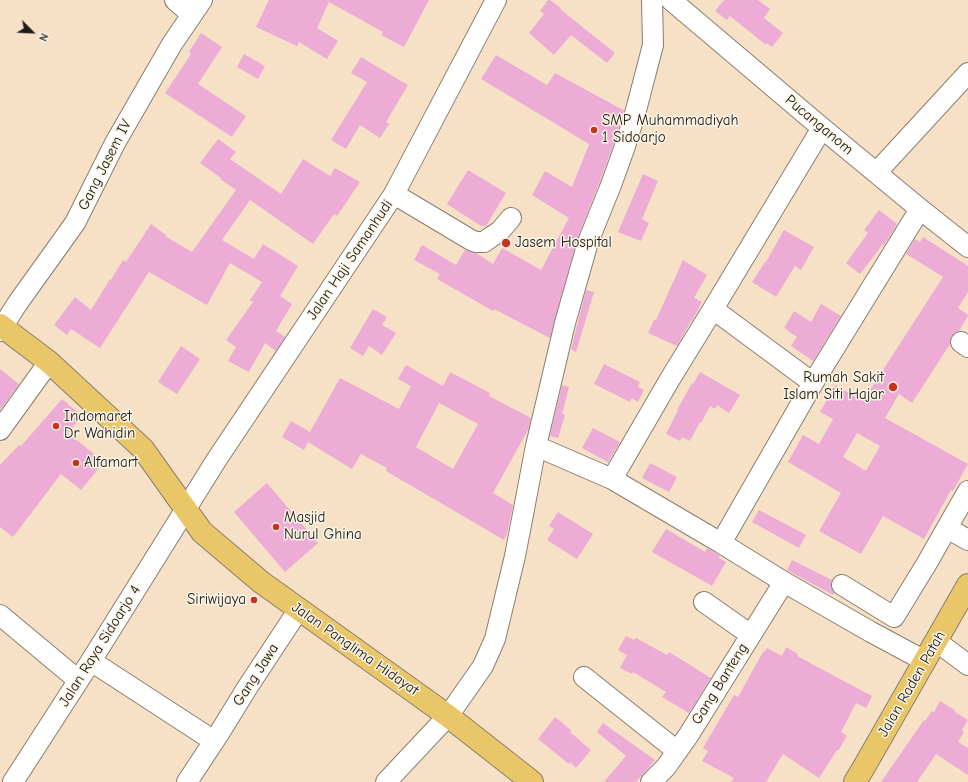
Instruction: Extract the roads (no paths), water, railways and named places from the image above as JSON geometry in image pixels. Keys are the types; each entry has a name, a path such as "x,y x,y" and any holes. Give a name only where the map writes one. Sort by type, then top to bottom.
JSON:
{"main road":[{"name":"Jalan Panglima Hidayat","path":"1,328 49,362 144,449 202,532 261,582 448,716 532,782"},
{"name":"Jalan Raden Patah","path":"855,782 968,585"}],"street":[{"path":"175,0 197,7"},
{"name":"Jalan Haji Samanhudi","path":"186,509 217,459 394,194 496,0"},
{"path":"386,782 448,716 483,666 495,639 515,556 536,446 565,323 588,242 624,149 653,45 652,0"},
{"name":"Pucanganom","path":"671,0 876,173 968,247"},
{"name":"Gang Jasem IV","path":"1,328 75,223 115,143 172,44 197,7"},
{"path":"876,173 968,73"},
{"path":"612,479 670,379 822,128"},
{"path":"394,194 476,242 484,242 500,231 511,218"},
{"path":"721,543 813,383 920,209"},
{"path":"713,309 813,383"},
{"path":"0,430 49,362"},
{"path":"536,446 612,479 784,582 925,661"},
{"path":"842,585 894,617 968,491"},
{"name":"Jalan Raya Sidoarjo 4","path":"13,782 186,509"},
{"path":"947,528 968,540"},
{"name":"Gang Banteng","path":"651,782 666,768 688,736 784,582"},
{"path":"704,602 751,635"},
{"name":"Gang Jawa","path":"187,782 299,609"},
{"path":"0,615 78,680"},
{"path":"936,641 968,665"},
{"path":"91,661 214,741"},
{"path":"584,677 677,751"}],"place":[{"name":"SMP Muhammadiyah 1 Sidoarjo","path":"594,130"},
{"name":"Jasem Hospital","path":"506,243"},
{"name":"Rumah Sakit Islam Siti Hajar","path":"893,387"},
{"name":"Indomaret Dr Wahidin","path":"56,426"},
{"name":"Alfamart","path":"76,463"},
{"name":"Masjid Nurul Ghina","path":"276,527"},
{"name":"Siriwijaya","path":"254,600"}]}
